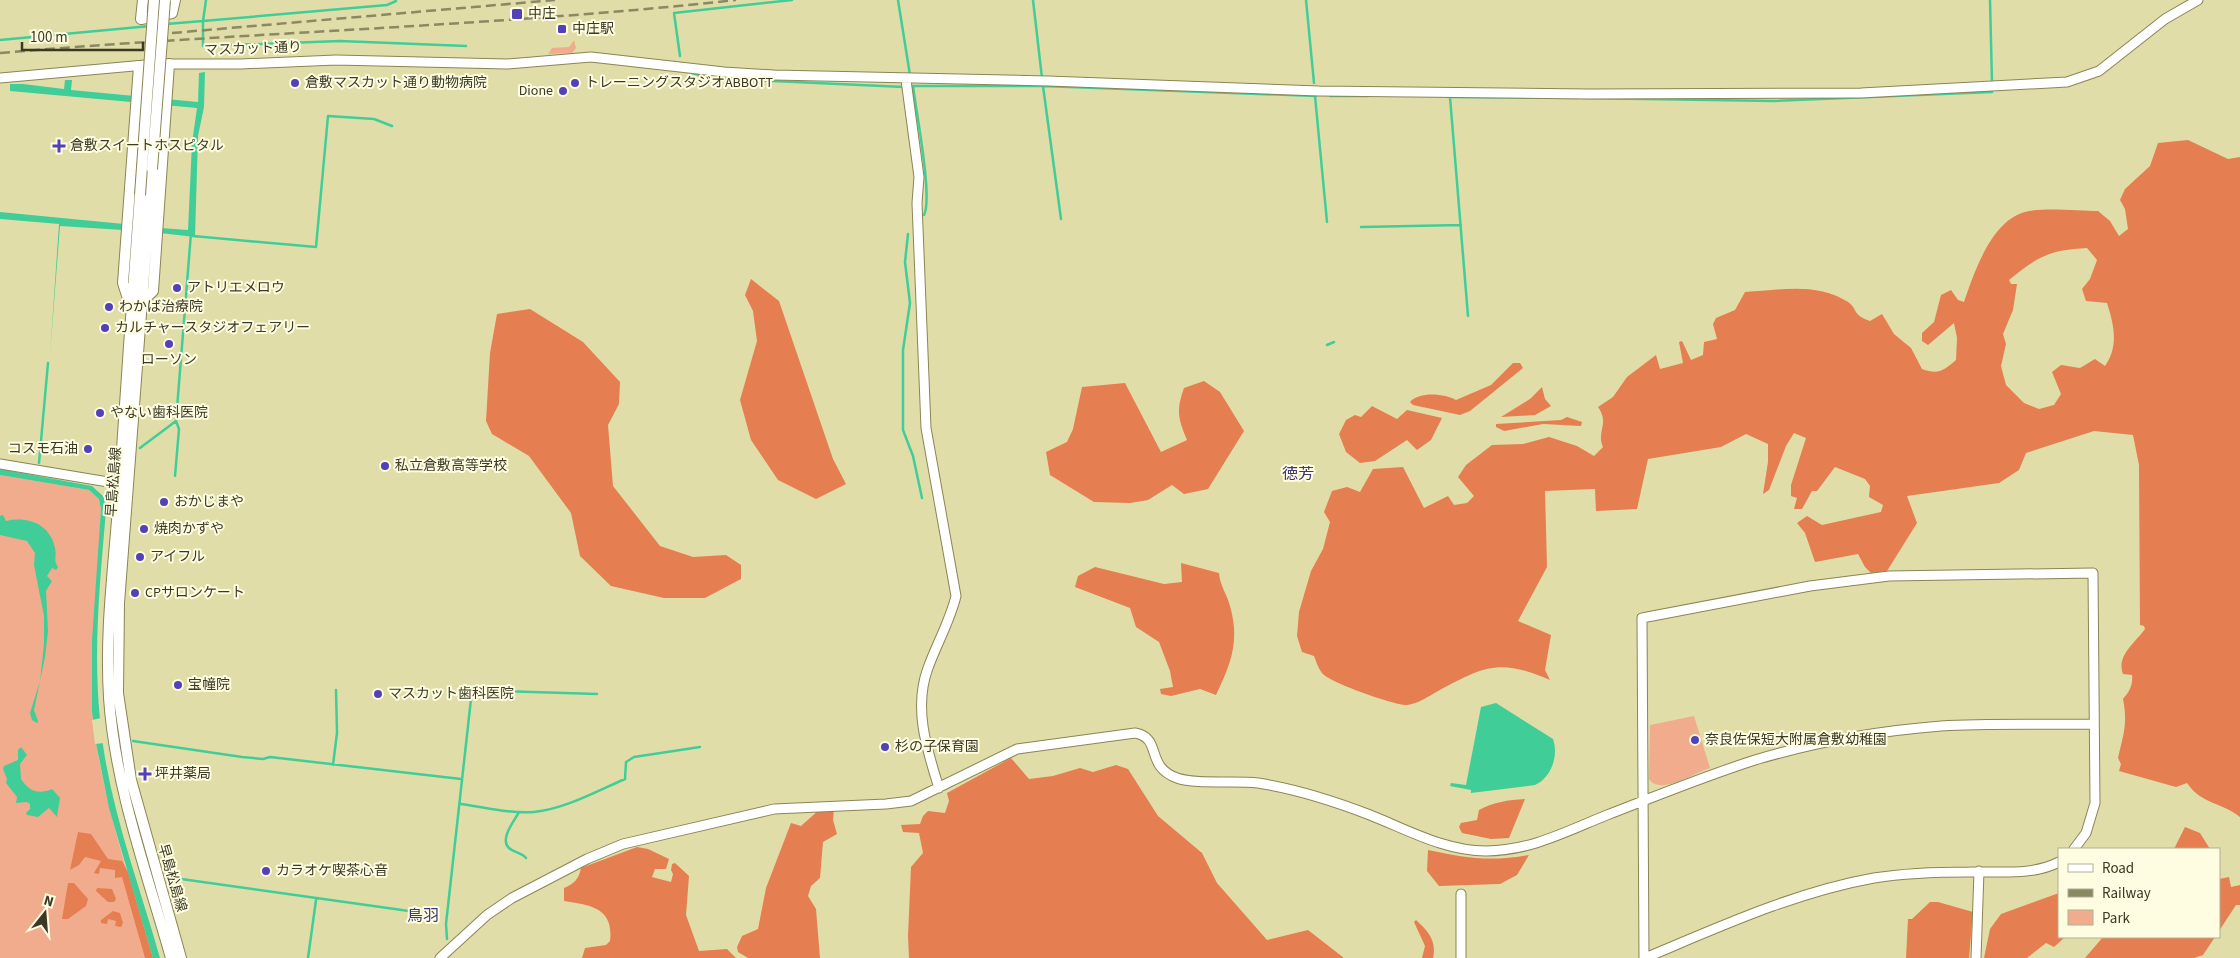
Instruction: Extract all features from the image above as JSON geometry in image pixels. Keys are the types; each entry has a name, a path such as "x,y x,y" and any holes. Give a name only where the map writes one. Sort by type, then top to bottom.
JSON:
{"main road":[{"path":"142,0 141,19 172,13 175,0"},
{"name":"早島松島線","path":"154,0 140,195 142,301 108,633 112,722 127,801 171,958"},
{"name":"早島松島線","path":"165,0 152,169 132,309 118,610 118,693 131,780 181,958"},
{"path":"142,229 167,103 169,64"},
{"path":"139,66 137,100 142,229"}],"street":[{"name":"マスカット通り","path":"0,78 169,64 240,64 345,60 508,64 592,57 724,72 908,83 1043,81 1319,91 1712,96 1861,93 2067,82 2085,76 2115,60 2165,19 2198,0"},
{"path":"908,83 919,182 917,203 926,428 936,498 956,596 953,608 928,667 922,695 924,734 940,788"},
{"path":"0,464 123,484"},
{"path":"2058,862 2031,871 1979,871 1892,876 1825,889 1768,908 1645,958 1642,802 1642,618 1810,586 1916,575 2092,573 2093,812 2086,833 2075,848"},
{"path":"440,958 487,915 512,898 587,858 623,844 774,808 886,804 912,801 1017,749 1135,733 1149,738 1157,764 1175,777 1256,783 1299,792 1341,804 1426,839 1467,850 1484,851 1525,848 1710,775 1756,760 1836,740 1941,726 2094,724"},
{"path":"1976,958 1979,871"},
{"path":"1461,894 1461,958"}],"green space":[{"path":"574,40 576,48 572,53 548,54 552,48 569,47"},
{"path":"0,475 89,490 99,499 101,509 92,712 96,743 109,805 153,958 0,958"},
{"name":"奈良佐保短大附属倉敷幼稚園","path":"1694,716 1710,768 1678,782 1661,785 1654,784 1649,779 1650,725"}],"shaded area":[{"path":"205,72 204,107 198,136 195,237 160,233 161,228 188,230 192,143 197,108 10,91 10,84 64,89 65,80 72,80 71,90 198,102 199,73"},
{"path":"2188,140 2228,159 2240,157 2240,817 2199,795 2187,783 2176,787 2119,771 2121,764 2118,758 2125,723 2123,699 2128,693 2132,682 2132,675 2123,674 2122,661 2128,650 2145,629 2144,626 2140,625 2139,465 2133,435 2094,431 2026,453 2019,470 1999,483 1907,496 1917,523 1887,571 1871,573 1865,567 1858,554 1815,562 1805,533 1797,523 1807,516 1822,525 1881,512 1883,505 1869,497 1870,486 1865,479 1835,467 1817,491 1812,491 1802,509 1794,509 1797,498 1791,496 1791,485 1806,438 1794,433 1786,446 1769,490 1763,494 1768,462 1768,444 1746,434 1721,447 1648,459 1637,509 1596,511 1595,489 1545,491 1547,567 1518,621 1551,635 1545,670 1550,680 1518,669 1492,668 1454,682 1423,700 1407,705 1390,702 1336,682 1322,673 1314,656 1302,652 1297,636 1299,612 1311,571 1323,549 1330,522 1324,512 1332,491 1347,487 1360,492 1373,469 1403,467 1424,508 1448,496 1454,505 1467,503 1474,496 1458,477 1466,465 1492,445 1523,444 1549,437 1577,446 1594,456 1603,447 1601,436 1603,418 1598,407 1613,397 1627,377 1656,355 1660,369 1683,363 1679,342 1682,341 1691,360 1703,355 1704,342 1717,339 1713,324 1716,318 1735,310 1745,292 1798,289 1824,292 1848,302 1864,319 1870,321 1882,314 1894,334 1911,348 1922,369 1932,372 1940,371 1956,360 1957,338 1954,323 1928,345 1922,341 1922,333 1934,322 1941,295 1951,290 1958,300 1964,302 1979,263 1993,237 2003,226 2013,217 2025,212 2051,209 2098,211 2110,221 2119,236 2128,229 2125,209 2120,200 2125,189 2150,166 2158,143","holes":["2087,248 2097,260 2090,279 2082,289 2086,301 2107,303 2112,319 2114,343 2105,366 2095,359 2080,368 2061,365 2052,372 2061,394 2054,405 2039,409 2024,403 2006,385 2001,366 2006,344 2003,334 2013,310 2017,284 2011,284 2009,280 2036,260 2053,253"]},
{"path":"0,212 124,224 123,230 60,226 50,355 59,224 0,219"},
{"path":"751,279 779,301 833,459 846,484 816,499 778,480 751,440 740,400 757,341 753,311 745,295"},
{"path":"530,309 583,342 620,382 619,404 608,425 613,486 660,546 693,557 726,555 741,565 741,579 705,598 664,598 611,586 580,556 571,513 529,456 492,434 486,421 490,353 497,314"},
{"path":"1513,363 1520,363 1523,368 1470,411 1460,415 1413,405 1410,402 1426,395 1446,396 1456,400 1491,385"},
{"path":"1204,381 1220,392 1244,431 1208,489 1184,494 1172,485 1148,500 1130,503 1094,502 1050,475 1046,452 1067,442 1073,429 1082,387 1125,383 1161,452 1187,440 1179,414 1181,396 1184,388"},
{"path":"1542,387 1545,399 1551,406 1535,415 1501,417 1530,399"},
{"path":"1372,406 1397,419 1407,410 1442,418 1431,440 1417,450 1407,440 1375,461 1360,463 1346,452 1339,434 1346,420 1355,415 1361,417"},
{"path":"1567,417 1582,422 1581,426 1543,424 1504,431 1496,427 1496,424 1561,420"},
{"path":"0,469 92,486 104,497 106,511 97,641 100,719 109,780 116,810 160,958 153,958 109,808 96,743 92,712 92,640 101,509 99,499 89,490 0,475"},
{"path":"3,515 6,521 30,521 43,528 52,540 58,567 56,570 52,568 47,576 52,581 46,591 48,631 45,657 34,710 37,723 32,720 30,713 40,681 44,644 44,616 34,565 35,553 27,541 0,535 0,516"},
{"path":"1181,563 1219,573 1230,606 1233,619 1234,641 1230,662 1216,695 1200,689 1171,696 1161,694 1160,689 1173,687 1170,671 1159,642 1136,627 1130,608 1075,587 1078,576 1095,567 1164,584 1182,582"},
{"path":"1496,703 1553,739 1555,752 1549,772 1541,782 1535,785 1471,793 1471,790 1450,786 1451,783 1466,785 1481,707"},
{"path":"21,747 27,755 20,764 21,779 34,791 42,792 52,789 60,798 57,817 49,808 38,817 27,815 30,804 27,802 16,803 17,797 6,783 7,779 3,769 4,766 18,760 18,750"},
{"path":"1011,758 1029,779 1053,776 1080,768 1093,772 1116,765 1128,769 1158,816 1202,853 1217,883 1267,940 1308,930 1344,958 909,958 911,867 923,853 919,833 903,832 901,825 920,824 923,816 928,811 945,813 949,801 947,793"},
{"path":"1525,799 1509,838 1491,839 1462,833 1459,827 1461,823 1477,820 1479,810 1485,807 1501,802"},
{"path":"834,809 833,820 837,834 823,842 820,878 811,886 808,896 816,909 820,958 748,958 738,952 737,947 742,936 758,929 766,888 791,823 801,826 819,810"},
{"path":"2185,827 2200,833 2209,848 2174,848"},
{"path":"78,832 91,834 108,859 122,861 128,872 153,958 145,958 122,877 115,878 115,870 100,868 99,874 94,873 101,861 85,857 79,865 70,870"},
{"path":"637,847 648,849 669,859 666,869 655,869 652,877 671,882 673,874 671,870 672,864 675,863 689,876 686,915 699,951 727,949 736,958 582,958 585,948 606,945 610,941 608,921 599,910 583,904 564,901 564,888 576,881 581,868"},
{"path":"1428,850 1490,859 1529,855 1517,875 1500,884 1439,886 1427,871"},
{"path":"2229,877 2231,887 2240,885 2240,905 2236,905 2220,929 2220,879"},
{"path":"68,883 74,883 88,899 86,906 68,919 62,919"},
{"path":"97,888 112,889 116,899 114,902 108,902 96,891"},
{"path":"2058,893 2058,938 2064,938 2054,947 2046,943 2027,958 1984,958 1990,929 2001,914"},
{"path":"1930,902 1938,902 1973,912 1969,958 1906,958 1908,919 1912,919"},
{"path":"113,911 120,913 123,923 121,927 115,926 116,921 108,919 107,924 101,923 101,920"},
{"path":"1416,920 1433,941 1433,958 1422,958 1425,946 1414,922"},
{"path":"2102,938 2214,938 2203,955 2194,958 2085,958"}],"pier":[{"path":"101,718 104,743 95,744 92,720"}],"waterway":[{"path":"166,24 203,21 206,0"},
{"path":"680,56 674,13 792,0"},
{"path":"898,0 910,75"},
{"path":"1033,0 1042,78"},
{"path":"1306,0 1314,83"},
{"path":"1990,0 1992,83"},
{"path":"396,1 387,5 203,21 203,46 340,41 466,46"},
{"path":"0,40 150,26"},
{"path":"688,72 711,78 904,87"},
{"path":"924,215 926,206 925,173 913,86 1043,86 1316,96"},
{"path":"1043,86 1061,219"},
{"path":"1583,98 1774,101 1992,92 1992,89"},
{"path":"1315,96 1327,222"},
{"path":"1330,96 1368,96"},
{"path":"1448,97 1578,98"},
{"path":"1450,97 1468,316"},
{"path":"193,236 316,247 328,116 374,119 392,126"},
{"path":"1361,227 1461,225"},
{"path":"140,448 176,421 191,233"},
{"path":"908,234 905,262 910,303 903,350 903,430 913,456 922,498"},
{"path":"1327,345 1334,342"},
{"path":"39,463 48,363"},
{"path":"175,476 179,429 176,421"},
{"path":"333,765 337,733 336,690"},
{"path":"447,939 446,924 472,690 597,694"},
{"path":"133,741 242,757 263,759 270,757 461,779"},
{"path":"461,804 516,812 546,810 581,799 625,779 626,762 634,757 700,747"},
{"path":"519,812 511,825 506,844 511,850 526,858"},
{"path":"167,877 409,911"},
{"path":"308,958 316,900"}],"railway":[{"path":"172,33 555,0"},
{"path":"0,53 552,17 736,0"}],"place":[{"name":"中庄","path":"517,14"},
{"name":"中庄駅","path":"562,29"},
{"name":"倉敷マスカット通り動物病院","path":"295,83"},
{"name":"トレーニングスタジオABBOTT","path":"575,83"},
{"name":"Dione","path":"563,91"},
{"name":"倉敷スイートホスピタル","path":"59,146"},
{"name":"アトリエメロウ","path":"177,288"},
{"name":"わかば治療院","path":"109,307"},
{"name":"カルチャースタジオフェアリー","path":"105,328"},
{"name":"ローソン","path":"169,344"},
{"name":"やない歯科医院","path":"100,413"},
{"name":"コスモ石油","path":"88,449"},
{"name":"私立倉敷高等学校","path":"385,466"},
{"name":"おかじまや","path":"164,502"},
{"name":"焼肉かずや","path":"144,529"},
{"name":"アイフル","path":"140,557"},
{"name":"CPサロンケート","path":"135,593"},
{"name":"宝幢院","path":"178,685"},
{"name":"マスカット歯科医院","path":"378,694"},
{"name":"奈良佐保短大附属倉敷幼稚園","path":"1695,740"},
{"name":"杉の子保育園","path":"885,747"},
{"name":"坪井薬局","path":"145,774"},
{"name":"カラオケ喫茶心音","path":"266,871"}],"district":[{"name":"徳芳","path":"1298,474"},
{"name":"鳥羽","path":"423,916"}]}
